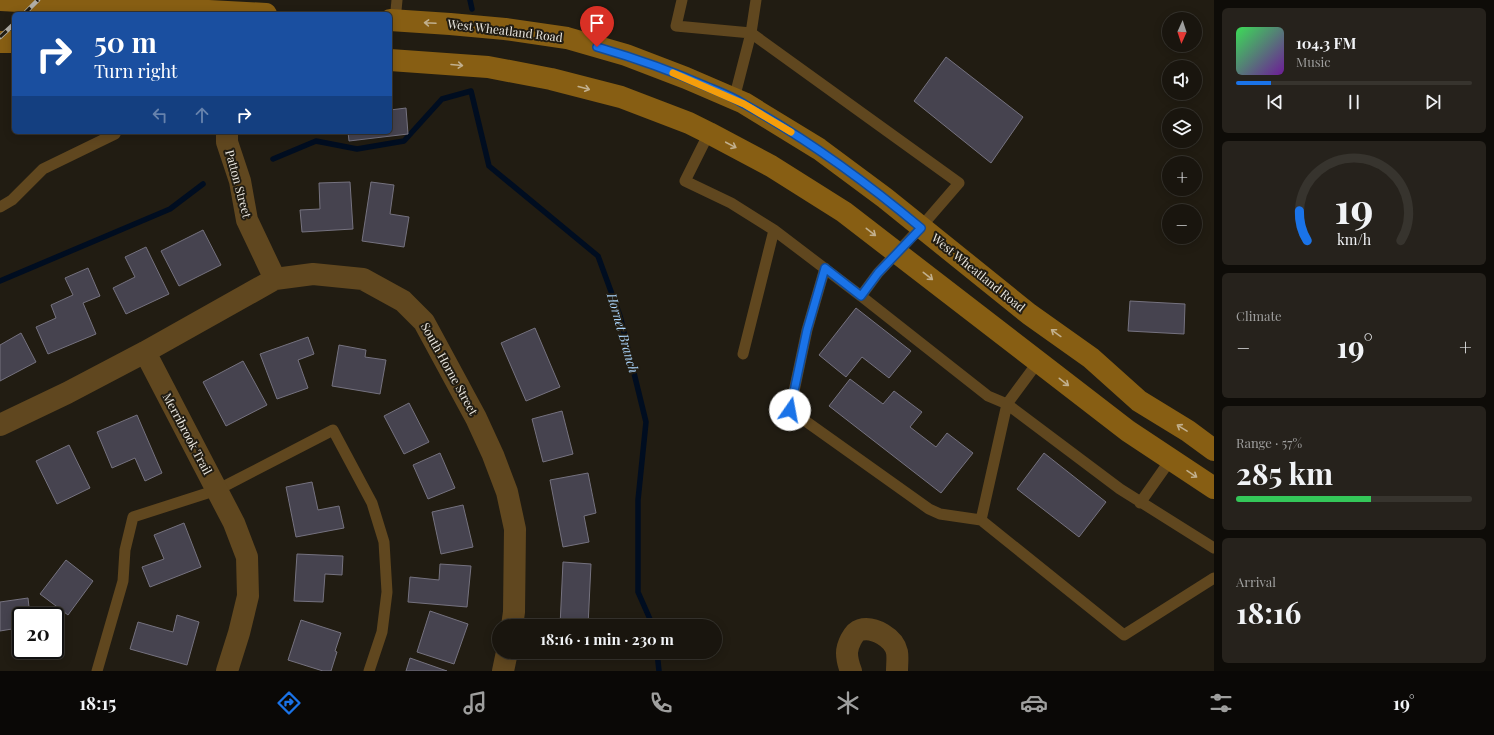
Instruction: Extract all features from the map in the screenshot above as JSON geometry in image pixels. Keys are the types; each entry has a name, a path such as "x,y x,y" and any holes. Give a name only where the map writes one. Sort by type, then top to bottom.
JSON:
{"main road":[{"path":"0,0 233,9 253,12"},
{"name":"West Wheatland Road","path":"394,14 450,24 505,29 567,38 626,55 686,78 734,99 819,149 885,198 1029,314 1091,358 1139,401 1188,431 1214,450"},
{"path":"0,42 12,42"},
{"path":"392,60 488,67 551,79 621,97 689,123 709,133 771,166 838,208 1128,431 1214,488"}],"street":[{"name":"Patton Street","path":"227,134 227,142 240,181 247,220 275,279"},
{"name":"South Horne Street","path":"145,352 275,279 313,274 363,279 403,301 424,322 476,418 507,492 515,529 513,619"},
{"path":"0,425 67,393 145,352"},
{"name":"Merribrook Trail","path":"145,352 234,522 247,557 248,596 227,671"},
{"path":"851,671 847,652 853,635 859,630 866,629 876,631 890,640 897,651 896,671"},
{"path":"503,671 506,659"}],"lane":[{"path":"682,0 676,26 751,33 959,183 921,228 878,273 861,296"},
{"path":"734,99 751,33 756,0"},
{"path":"709,133 685,181 731,203 774,230 825,268 988,396 1007,404 1140,503 1214,548"},
{"path":"0,206 12,200 43,169 115,134"},
{"path":"743,354 774,230"},
{"path":"825,268 807,330 790,410 929,509 940,514 981,520 1124,636 1214,578"},
{"path":"981,520 1007,404 1038,362"},
{"path":"97,671 123,581 125,550 133,517 217,490 332,430 372,503 384,542 387,592 382,632 369,671"},
{"path":"1140,503 1171,459"}],"building":[{"path":"946,57 1023,117 991,163 914,101"},
{"path":"406,108 408,134 349,141 348,134 392,134 392,110"},
{"path":"350,182 353,229 302,232 300,210 320,209 319,183"},
{"path":"371,182 394,185 390,214 409,217 404,247 362,241"},
{"path":"203,230 221,265 179,286 161,251"},
{"path":"146,247 169,294 126,314 113,288 135,277 125,257"},
{"path":"88,268 100,296 83,303 96,334 48,354 36,327 56,318 51,305 73,295 65,278"},
{"path":"1130,301 1185,304 1184,334 1128,331"},
{"path":"856,308 911,351 889,378 862,357 846,377 819,355"},
{"path":"535,328 560,387 526,401 501,343"},
{"path":"21,333 36,362 0,381 0,345"},
{"path":"308,337 314,354 298,360 308,388 277,399 260,354"},
{"path":"339,345 366,350 365,357 386,360 380,394 332,386"},
{"path":"243,361 267,405 226,426 203,382"},
{"path":"850,379 883,404 894,391 922,412 910,427 936,447 947,433 973,453 941,493 829,406"},
{"path":"409,403 429,442 404,454 384,416"},
{"path":"562,411 573,454 543,462 532,419"},
{"path":"137,415 162,473 145,481 135,458 112,468 97,432"},
{"path":"69,445 90,488 57,504 36,461"},
{"path":"440,453 455,488 428,499 413,465"},
{"path":"1044,453 1106,502 1079,537 1017,489"},
{"path":"588,473 596,513 584,516 589,542 563,547 550,480"},
{"path":"312,482 318,510 339,506 344,528 296,537 286,487"},
{"path":"463,505 473,547 441,554 432,512"},
{"path":"184,523 201,567 150,587 142,567 164,559 154,535"},
{"path":"297,554 343,556 342,575 325,574 323,602 294,601"},
{"path":"66,560 93,581 68,615 64,612 64,607 57,607 40,594"},
{"path":"563,562 591,564 588,619 560,619"},
{"path":"440,564 471,566 467,607 408,602 410,577 439,580"},
{"path":"28,598 29,607 12,607 12,629 0,631 0,602"},
{"path":"430,611 468,624 454,664 417,652"},
{"path":"177,615 199,622 187,665 130,649 138,622 173,632"},
{"path":"301,620 341,633 335,651 337,652 331,671 323,671 288,660"},
{"path":"410,658 447,671 406,671"}],"waterway":[{"name":"Hornet Branch","path":"470,0 472,9"},
{"name":"Hornet Branch","path":"273,159 316,141 357,149 404,141 442,99 471,91 489,166 598,256 620,316 646,422 638,500 638,592 650,619"},
{"path":"0,281 170,209 203,184"},
{"name":"Hornet Branch","path":"658,659 659,671"}],"railway":[{"path":"26,12 38,0"},
{"path":"0,37 12,26"}],"slow traffic":[{"path":"673,73 744,104 791,132"}],"route":[{"path":"597,47 626,55 686,78 744,104 819,149 885,198 921,228 878,273 861,296 825,268 807,330 790,410"}]}
